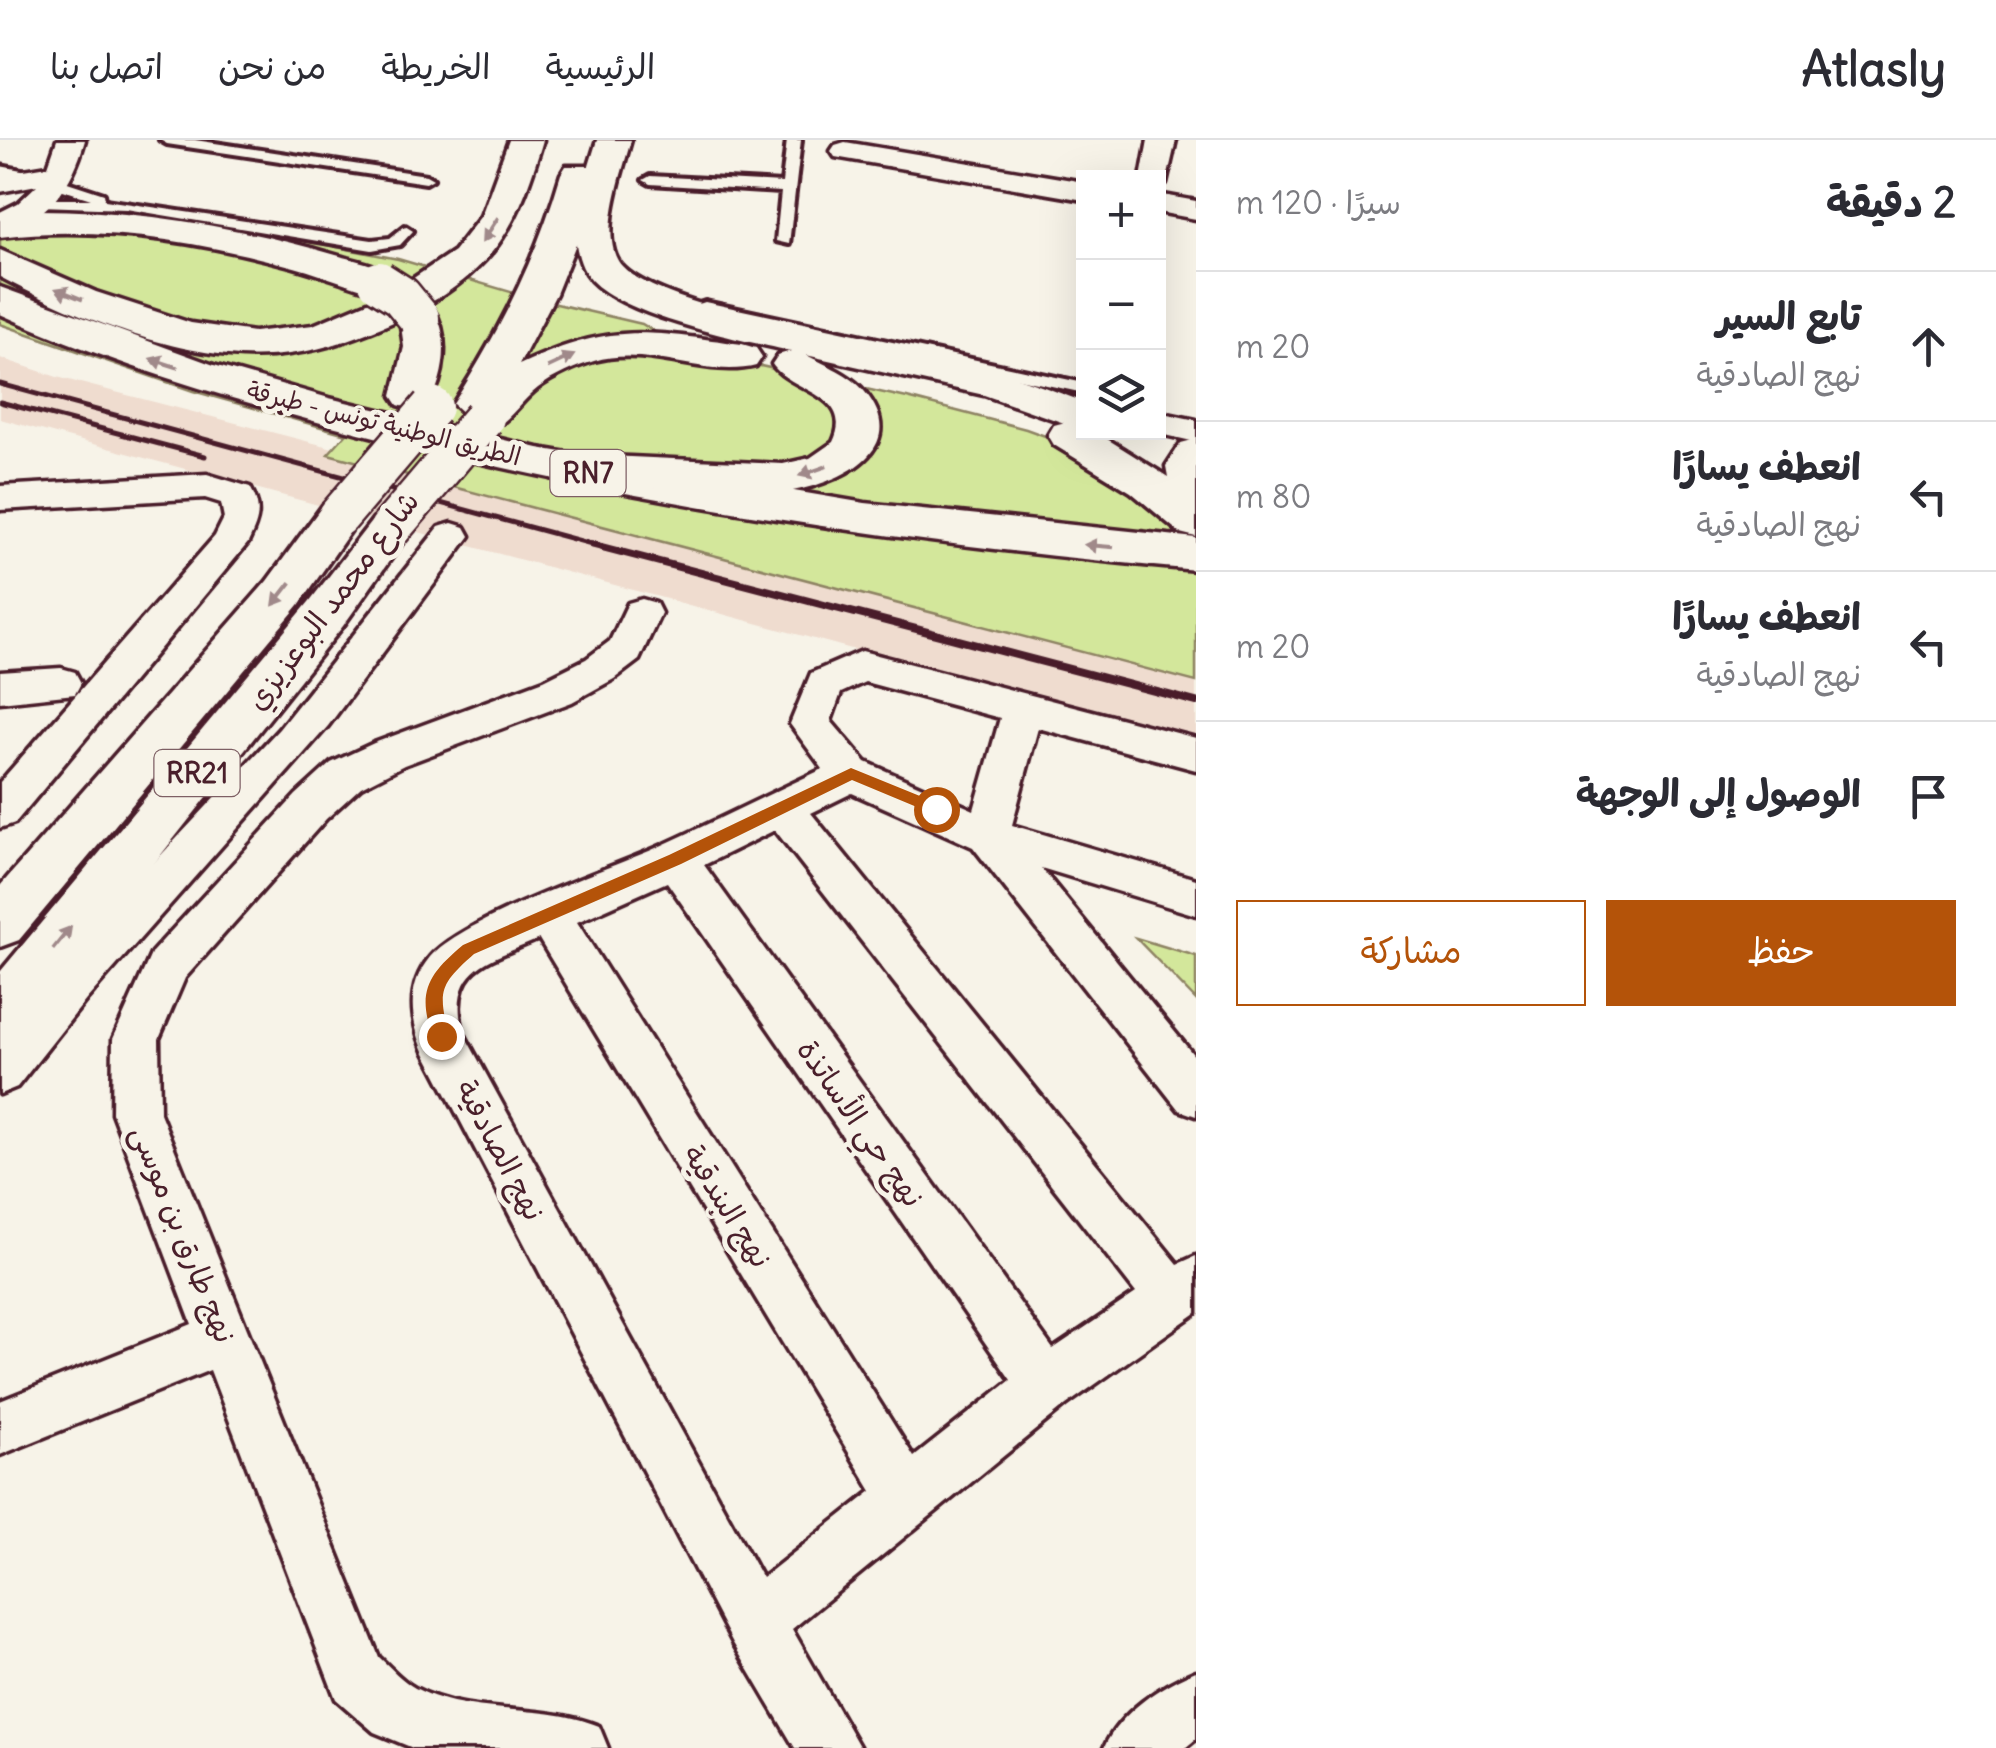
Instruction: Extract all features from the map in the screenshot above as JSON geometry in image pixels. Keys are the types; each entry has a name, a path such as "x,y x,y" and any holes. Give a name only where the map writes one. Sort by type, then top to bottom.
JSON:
{"main road":[{"path":"0,261 70,296 208,342 245,346 284,344 335,333 410,299 465,261 497,220 526,140"},
{"name":"شارع محمد البوعزيزي","path":"0,1014 390,530 449,409 463,363 509,284 554,140"},
{"name":"شارع محمد البوعزيزي","path":"0,924 271,608 340,516 449,409 526,320 549,268 587,140"},
{"path":"614,140 591,230 595,252 606,273 621,288 708,318 994,384 1076,415"},
{"path":"0,224 58,218 155,230 285,253 379,282 401,296 418,318 424,334 423,356 449,409 582,351 620,344 657,345 792,364 990,410 1076,417"},
{"name":"الطريق الوطنية تونس - طبرقة","path":"0,300 118,348 214,380 394,430 566,468 684,493 879,524 1196,554"},
{"name":"الطريق الوطنية تونس - طبرقة","path":"0,340 187,402 556,500 966,565 1196,586"},
{"path":"566,468 797,477 828,466 852,451 860,428 857,411 841,390 792,364"},
{"path":"1106,440 1146,482 1195,489"}],"street":[{"path":"0,224 49,184 70,140"},
{"path":"971,172 978,140"},
{"path":"1157,170 1162,140"},
{"path":"846,151 1076,190"},
{"path":"0,183 49,184"},
{"path":"1166,205 1196,210"},
{"path":"1166,403 1196,408"},
{"path":"1166,424 1196,430"},
{"path":"0,498 206,486 237,496 242,518 230,542 0,811"},
{"path":"0,1072 54,999 292,741 360,660 452,536"},
{"name":"نهج طارق بن موسى","path":"578,1748 441,1741 395,1711 358,1678 136,1113 136,1039 168,966 310,807 346,775 389,754 558,690 600,669 625,650 642,613"},
{"path":"1196,754 862,666 824,684 810,724 851,774 988,835 1196,897"},
{"path":"0,687 61,683"},
{"path":"988,835 1024,708"},
{"name":"نهج الصادقية","path":"829,1748 754,1622 441,1036 432,1000 440,974 468,950 675,859 851,774"},
{"path":"754,1622 1047,1386 1184,1290 783,808"},
{"path":"988,835 1196,1094"},
{"name":"نهج حي الأساتذة","path":"675,859 1047,1386"},
{"name":"نهج البندقية","path":"549,916 907,1497"},
{"path":"0,1428 225,1337"},
{"path":"1135,1748 1196,1700"}],"lane":[{"path":"167,140 426,179"},
{"path":"784,241 794,140"},
{"path":"0,170 126,205 372,244 395,242 406,231"},
{"path":"650,180 788,188"},
{"path":"49,184 126,205"},
{"path":"632,271 647,293 660,298 1076,415"}],"shaded area":[{"path":"0,358 57,377 333,448 329,454 1196,682 1196,742 0,419"}],"green space":[{"path":"0,210 24,217 147,229 255,231 398,259 531,298 642,324 683,349 907,398 1026,429 1196,491 1196,682 328,454 346,434 193,391 0,324"},
{"path":"1136,938 1196,956 1196,1000"}],"railway":[{"path":"0,384 603,547"},
{"path":"0,402 205,456"},
{"path":"594,545 1196,702"}],"route":[{"path":"441,1036 432,1000 440,974 468,950 675,859 851,774 936,809"}]}
